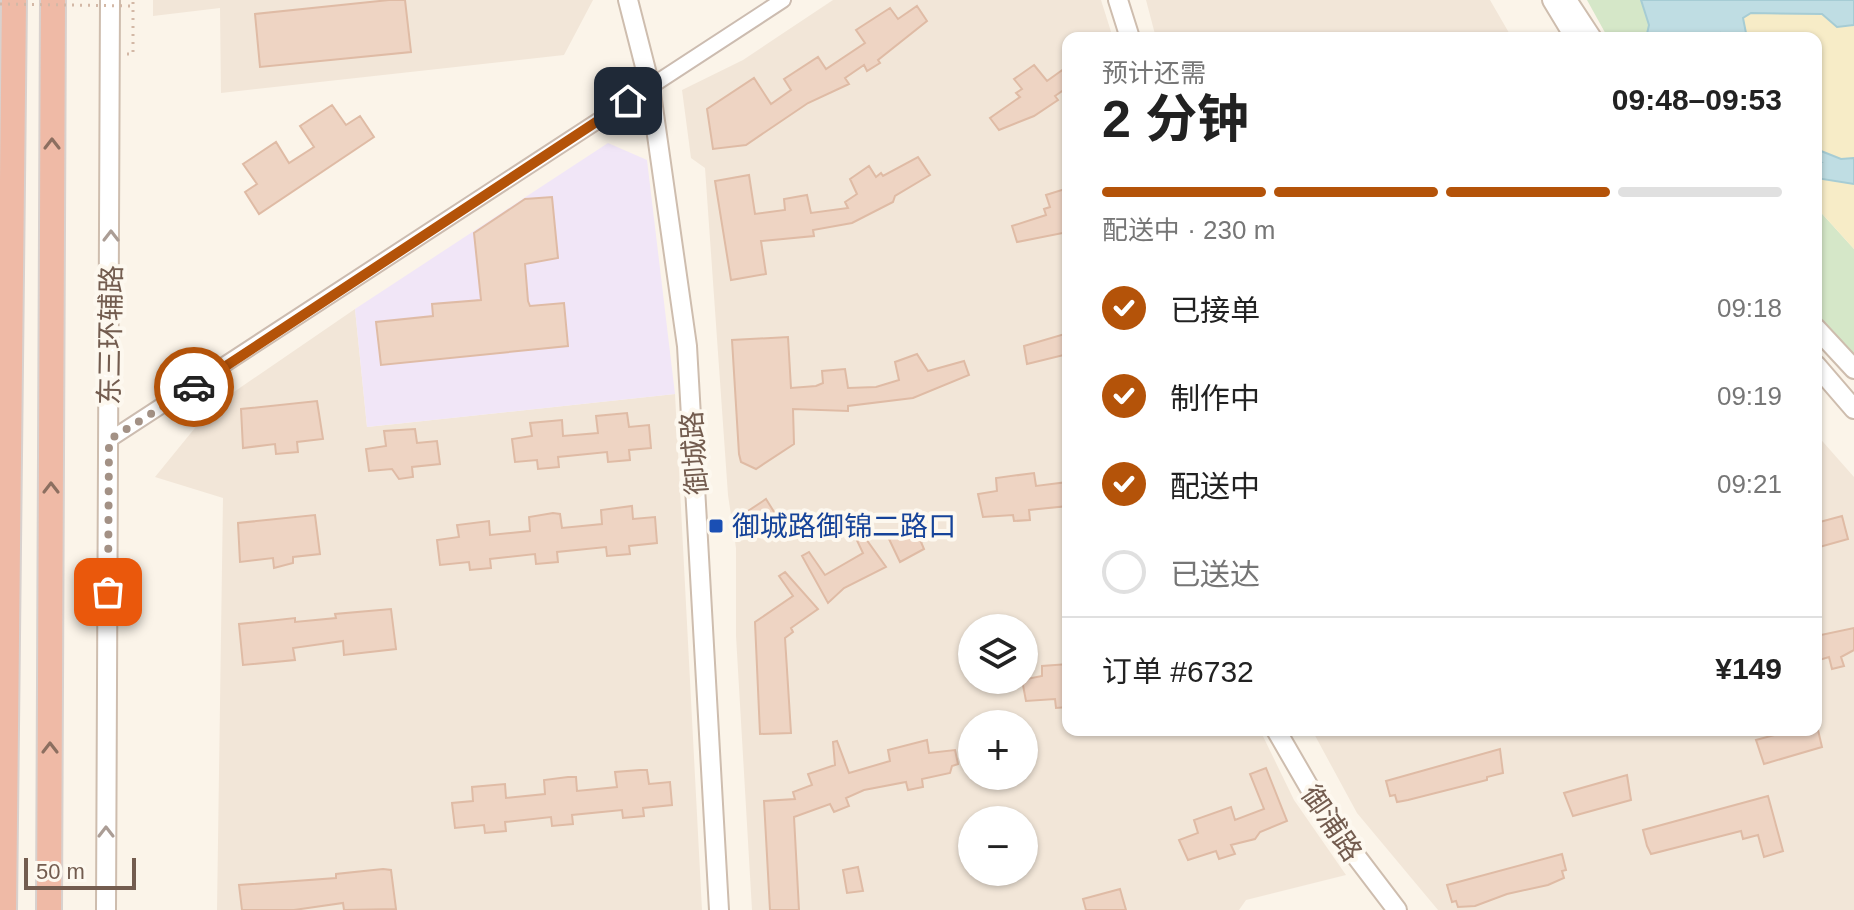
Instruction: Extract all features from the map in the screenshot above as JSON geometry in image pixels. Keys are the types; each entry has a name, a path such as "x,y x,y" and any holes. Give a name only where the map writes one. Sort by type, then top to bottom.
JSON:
{"highway":[{"path":"4,910 14,0"},
{"path":"49,910 53,0"},
{"path":"0,314 11,368"}],"street":[{"name":"东三环辅路","path":"106,910 110,0"},
{"name":"御城路","path":"628,0 650,86 687,346 719,910"},
{"path":"109,440 783,0"},
{"path":"1118,0 1128,32"},
{"path":"1552,0 1571,32"},
{"path":"1567,0 1588,32"},
{"path":"1822,334 1854,369"},
{"path":"1822,372 1854,409"},
{"name":"御浦路","path":"1279,736 1327,818 1397,910"}],"path":[{"path":"133,0 133,54"},
{"path":"0,4 133,6"}],"shaded area":[{"path":"153,0 593,0 564,55 221,93 220,8 153,16"},
{"path":"833,0 1101,0 1111,32 1062,32 1062,736 1263,736 1294,800 1346,875 1246,900 1239,910 752,910 736,636 736,548 728,495 705,168 691,158 682,90 743,60"},
{"path":"1146,0 1490,0 1509,32 1154,32"},
{"path":"608,143 647,160 675,394 367,427 355,309"},
{"path":"355,309 367,427 675,394 702,910 217,910 223,498 155,477 212,407"},
{"path":"1822,441 1854,477 1854,910 1438,910 1357,813 1315,736 1822,736"}],"green space":[{"path":"1587,0 1641,0 1649,25 1647,32 1605,32"},
{"path":"1822,214 1854,249 1854,354 1822,319"}],"sand":[{"path":"1751,13 1822,14 1837,27 1854,26 1854,158 1841,159 1822,151 1822,32 1746,32 1743,18"},
{"path":"1822,179 1854,184 1854,249 1822,214"}],"water":[{"path":"1641,0 1854,0 1854,25 1837,27 1822,14 1751,13 1743,18 1746,32 1647,32 1649,25"},
{"path":"1822,151 1841,159 1854,158 1854,184 1822,179"}],"building":[{"path":"405,0 411,52 260,67 255,14"},
{"path":"917,6 927,21 878,60 880,63 867,71 864,65 845,78 849,84 808,103 746,145 713,149 707,109 754,78 771,104 791,90 784,79 818,57 826,69 865,43 856,30 890,8 898,19"},
{"path":"1034,65 1047,81 1062,70 1062,91 1055,96 1058,100 1034,116 999,130 990,118 1020,97 1016,93 1022,89 1014,79"},
{"path":"332,105 346,125 360,116 374,137 259,214 245,192 257,184 243,164 276,142 289,163 314,147 300,126"},
{"path":"918,157 930,175 895,196 893,202 852,223 813,230 814,236 761,241 766,274 731,280 715,181 749,175 755,214 785,210 784,199 807,195 811,213 848,208 845,202 857,194 850,179 869,166 876,177 881,173 883,176"},
{"path":"1062,190 1062,233 1017,242 1012,226 1046,215 1044,209 1050,207 1046,195"},
{"path":"552,197 558,258 525,264 528,301 530,306 564,303 568,346 381,365 376,322 433,316 432,304 481,300 474,233 525,199"},
{"path":"1062,335 1062,355 1027,364 1024,346"},
{"path":"788,337 791,388 816,386 823,383 822,371 845,369 848,388 876,387 899,380 895,362 917,354 928,371 964,361 969,375 913,398 848,406 848,411 793,409 794,444 756,469 741,462 739,454 732,340"},
{"path":"317,401 323,439 297,442 298,452 276,454 275,444 243,448 241,409"},
{"path":"627,413 629,427 649,425 651,448 629,450 630,460 608,462 607,452 558,457 559,467 538,469 537,460 515,462 512,439 532,436 530,423 562,420 563,436 598,433 596,416"},
{"path":"415,429 417,443 437,441 440,464 412,467 413,477 399,479 392,469 369,471 366,449 386,446 384,431"},
{"path":"1034,473 1036,486 1062,483 1062,507 1029,510 1030,520 1014,521 1013,515 983,517 978,494 997,491 996,478"},
{"path":"766,499 776,515 758,527 748,511"},
{"path":"632,506 633,519 655,517 657,543 629,546 630,554 607,556 606,547 557,552 558,562 536,564 535,554 490,559 491,568 470,570 469,562 440,565 437,540 459,537 457,525 489,521 490,535 530,531 529,517 553,513 560,514 562,528 602,524 601,510"},
{"path":"315,515 320,554 293,557 293,563 274,568 273,558 240,562 238,523"},
{"path":"1842,516 1848,539 1822,546 1822,521"},
{"path":"856,525 886,567 844,588 828,603 802,556 809,552 825,575 863,553 851,528"},
{"path":"926,525 931,537 921,542 924,549 900,562 889,539"},
{"path":"785,572 818,609 791,628 793,632 785,638 791,733 760,734 755,622 793,596 779,576"},
{"path":"391,609 396,649 344,655 343,641 293,648 295,660 243,665 239,624 295,618 295,622 336,618 335,614"},
{"path":"1854,628 1854,650 1841,657 1844,666 1832,669 1829,657 1822,659 1822,635"},
{"path":"1062,664 1062,708 1056,708 1055,699 1026,701 1025,694 1038,694 1038,677 1042,676 1042,666"},
{"path":"1771,736 1819,736 1822,747 1764,764 1756,740"},
{"path":"927,740 929,753 955,750 958,764 952,766 950,773 922,779 923,787 908,790 906,782 864,790 846,798 849,806 834,812 830,804 794,817 799,910 770,910 764,801 795,799 793,792 812,785 808,774 835,765 833,742 837,741 849,773 890,761 888,750"},
{"path":"1500,749 1503,773 1487,777 1487,780 1397,802 1395,795 1390,796 1386,781"},
{"path":"1266,768 1287,821 1260,832 1255,839 1231,845 1235,854 1219,859 1216,851 1188,860 1179,840 1198,833 1194,820 1231,807 1235,820 1264,809 1250,774"},
{"path":"647,770 649,784 670,782 672,805 643,808 644,816 623,818 622,810 572,815 573,824 552,826 551,817 505,822 506,831 485,833 484,825 455,828 452,803 473,801 472,787 505,784 506,798 545,794 544,780 568,777 576,777 577,791 617,787 615,772"},
{"path":"1627,775 1631,800 1573,816 1564,793"},
{"path":"1768,796 1783,851 1764,857 1758,835 1743,839 1741,831 1651,854 1647,846 1643,830"},
{"path":"1562,854 1566,870 1562,871 1564,878 1548,885 1507,894 1475,906 1458,907 1456,901 1452,902 1447,885"},
{"path":"858,867 863,891 847,893 843,870"},
{"path":"391,870 396,909 344,910 343,903 294,910 242,910 239,885 336,878 336,874"},
{"path":"1120,889 1126,910 1086,910 1083,899"}],"way so far":[{"path":"108,592 109,440 194,387"}],"place":[{"name":"御城路御锦二路口","path":"716,526"}],"route":[{"path":"194,387 628,101"}]}
